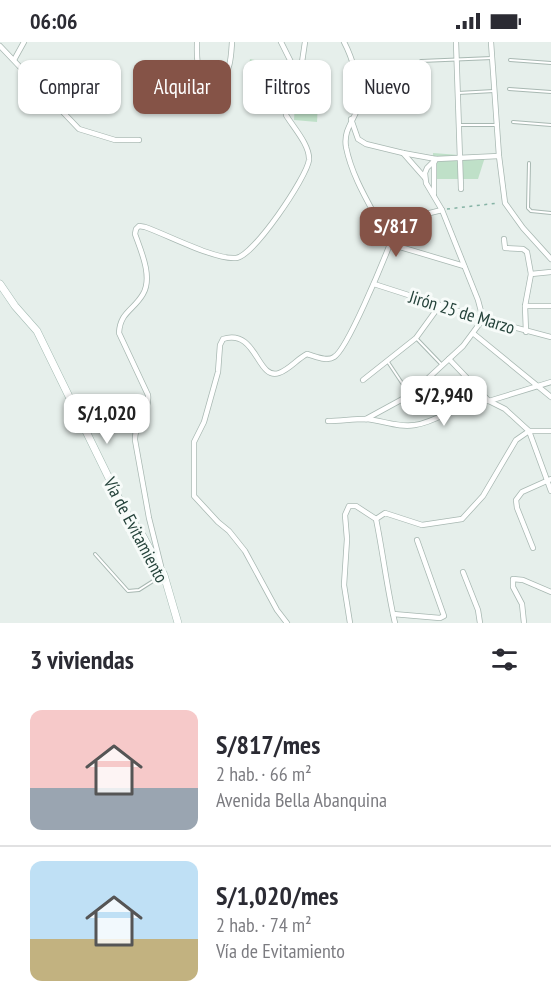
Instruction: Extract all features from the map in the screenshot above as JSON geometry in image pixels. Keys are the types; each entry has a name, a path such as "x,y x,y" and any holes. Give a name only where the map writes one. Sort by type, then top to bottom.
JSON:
{"main road":[{"name":"Vía de Evitamiento","path":"0,284 15,306 37,331 125,511 141,533 164,575 178,623"}],"street":[{"path":"14,60 24,42"},
{"path":"197,42 196,63 198,68 208,78 220,81 230,62 232,42"},
{"path":"280,42 290,60"},
{"path":"301,60 304,42"},
{"path":"287,623 277,610 245,551 229,531 194,496 194,442 204,422 218,372 220,345 223,339 234,336 241,339 254,352 267,371 273,374 279,373 307,354 327,359 333,358 338,354 353,328 390,244 362,190 346,147 345,135 359,105 361,94 344,42"},
{"path":"456,42 461,189"},
{"path":"491,42 496,125 506,203 523,228 551,259"},
{"path":"0,46 79,129 115,140 139,141"},
{"path":"164,575 149,518 135,440 136,429 148,406 148,395 119,333 120,322 145,291 146,268 135,234 136,229 139,226 145,227 220,257 239,258 245,255 268,231 309,161 308,153 286,114"},
{"path":"351,119 358,139 363,143 436,159 499,156"},
{"path":"366,419 410,395 474,334 483,319 478,300 442,210 425,178 403,153"},
{"path":"425,178 428,165 436,159"},
{"path":"434,194 436,159"},
{"path":"381,225 442,210"},
{"path":"504,239 505,248 523,249 527,252 531,274 525,306 526,332"},
{"path":"390,244 464,266"},
{"path":"531,274 551,272"},
{"name":"Jirón 25 de Marzo","path":"374,284 526,332 551,337"},
{"path":"363,380 416,338 440,305"},
{"path":"525,306 551,306"},
{"path":"474,334 551,397"},
{"path":"449,359 489,401 505,409 529,431 549,480 551,491"},
{"path":"328,421 366,419 412,426 430,422 454,408 479,401 489,401 551,382"},
{"path":"376,519 385,513 422,525 462,519 483,496 516,440 529,431 551,431"},
{"path":"533,548 516,500 522,492 549,480"},
{"path":"350,623 344,585 346,512 349,506 356,506 376,519 386,584 395,623"},
{"path":"393,614 440,618 444,616 417,540"},
{"path":"463,572 478,610 480,623"},
{"path":"524,623 522,604 513,587 513,579 523,580 551,592"}],"lane":[{"path":"431,60 492,58"},
{"path":"510,60 551,63"},
{"path":"509,88 551,92"},
{"path":"459,93 494,91"},
{"path":"513,122 551,124"},
{"path":"459,125 496,125"},
{"path":"529,163 528,208 531,211 551,213"},
{"path":"416,338 442,365"},
{"path":"387,360 410,395"},
{"path":"95,554 128,591 139,590 164,575"}],"path":[{"path":"442,210 506,203"}],"green space":[{"path":"294,114 317,114 317,122 294,120"},
{"path":"433,153 485,157 478,179 434,179"}]}
